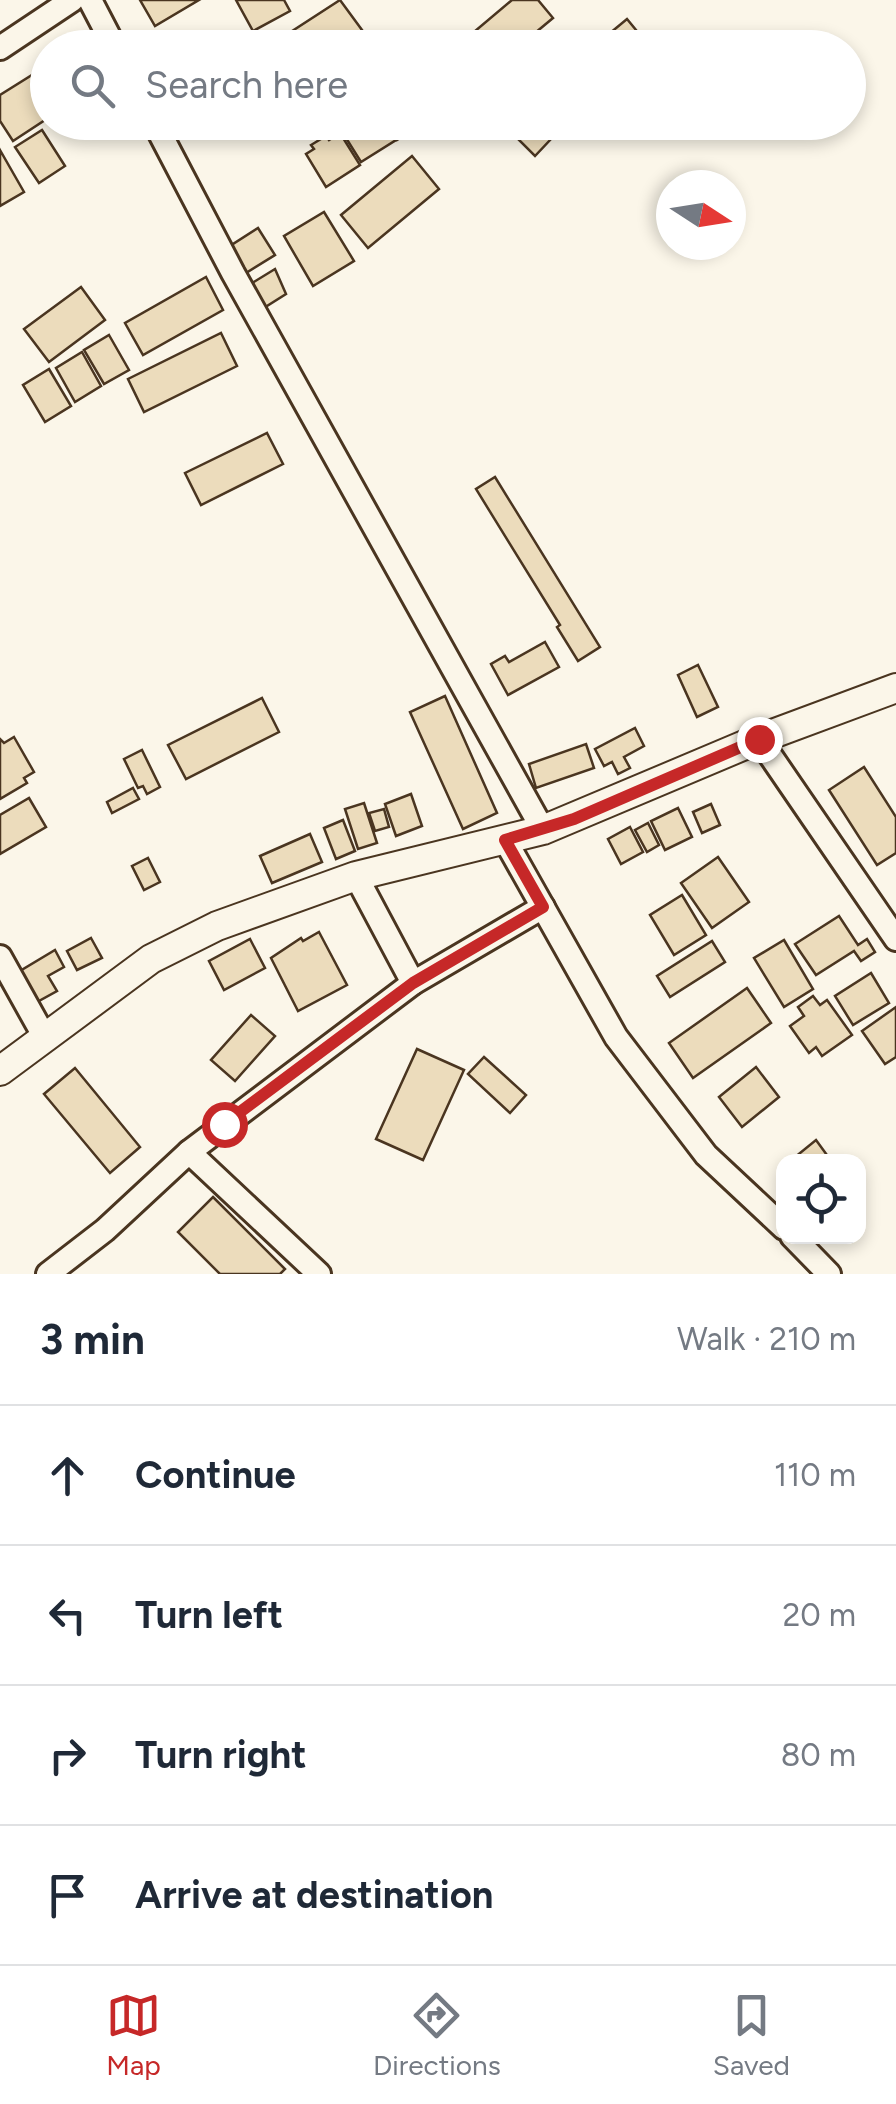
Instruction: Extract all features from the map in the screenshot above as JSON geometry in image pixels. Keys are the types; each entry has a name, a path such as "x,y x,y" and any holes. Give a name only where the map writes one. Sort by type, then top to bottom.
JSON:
{"street":[{"path":"0,48 72,0"},
{"path":"90,0 106,30"},
{"path":"163,140 233,273 543,830"},
{"path":"0,1071 151,959 217,926 356,876 543,830 759,739 896,688"},
{"path":"759,739 896,939"},
{"path":"505,840 628,1052 706,1154 776,1220"},
{"path":"356,876 413,983"},
{"path":"48,1274 104,1230 190,1152 413,983 543,907"},
{"path":"0,957 44,1036"},
{"path":"190,1152 319,1274"},
{"path":"800,1244 829,1274"}],"building":[{"path":"140,0 199,0 155,26"},
{"path":"236,0 284,0 290,11 252,30"},
{"path":"340,0 362,30 294,30"},
{"path":"512,0 538,0 553,18 539,30 476,30"},
{"path":"627,19 636,30 614,30"},
{"path":"30,76 30,130 13,141 0,121 0,95"},
{"path":"30,138 48,140 65,166 39,183 15,147"},
{"path":"319,140 344,140 360,165 326,187 306,154 314,149 311,145"},
{"path":"347,140 396,140 361,162"},
{"path":"519,140 550,140 535,156"},
{"path":"0,150 24,192 0,206"},
{"path":"412,156 439,189 368,248 341,215"},
{"path":"324,212 354,261 313,286 284,236"},
{"path":"258,228 275,255 246,273 230,246"},
{"path":"275,269 286,294 259,311 244,288"},
{"path":"206,277 223,310 143,355 125,323"},
{"path":"81,287 105,320 49,362 24,329"},
{"path":"221,333 237,366 144,412 128,379"},
{"path":"109,335 129,370 104,384 84,350"},
{"path":"82,352 101,386 75,402 56,368"},
{"path":"49,369 71,406 45,422 23,385"},
{"path":"267,433 283,464 201,505 185,473"},
{"path":"495,477 600,647 578,661 476,489"},
{"path":"545,642 559,667 508,695 491,664 505,656 509,662"},
{"path":"698,665 718,707 697,717 678,675"},
{"path":"445,696 497,813 463,829 410,712"},
{"path":"262,698 279,732 186,779 168,745"},
{"path":"635,728 644,746 624,757 630,768 618,774 612,762 604,766 595,749"},
{"path":"14,737 34,772 24,778 27,783 0,799 0,739 4,743"},
{"path":"586,744 594,768 536,788 529,764"},
{"path":"142,750 160,787 147,794 143,786 138,788 124,759"},
{"path":"864,767 896,817 896,853 877,865 829,790"},
{"path":"133,788 139,799 112,813 107,802"},
{"path":"411,794 422,826 396,836 385,804"},
{"path":"29,798 46,827 0,854 0,815"},
{"path":"364,803 377,843 358,849 345,809"},
{"path":"711,804 720,825 702,833 693,812"},
{"path":"678,808 692,837 665,850 651,821"},
{"path":"384,809 389,827 375,831 369,813"},
{"path":"343,820 355,851 336,859 324,828"},
{"path":"648,823 659,845 647,852 635,830"},
{"path":"630,827 643,852 621,864 608,839"},
{"path":"310,834 322,862 272,883 260,856"},
{"path":"718,857 749,902 712,928 681,883"},
{"path":"148,858 160,882 144,890 132,866"},
{"path":"682,895 706,935 674,955 650,915"},
{"path":"839,916 858,945 867,939 875,952 861,961 854,951 816,975 795,944"},
{"path":"319,932 347,985 298,1011 271,958 301,938 303,941"},
{"path":"91,938 102,958 77,970 67,951"},
{"path":"250,939 265,968 224,990 209,961"},
{"path":"784,940 813,989 784,1007 754,958"},
{"path":"712,941 725,962 670,997 657,976"},
{"path":"55,950 64,967 48,976 57,991 37,1002 20,971"},
{"path":"871,973 889,1003 853,1025 835,996"},
{"path":"747,988 771,1023 693,1078 669,1043"},
{"path":"813,996 820,1005 827,1000 852,1035 822,1056 816,1047 809,1053 790,1026 804,1016 798,1007"},
{"path":"896,1007 896,1057 885,1064 862,1031"},
{"path":"251,1015 275,1036 235,1081 211,1060"},
{"path":"417,1049 464,1070 423,1160 376,1139"},
{"path":"484,1057 526,1095 510,1113 468,1074"},
{"path":"756,1067 779,1097 742,1127 719,1097"},
{"path":"75,1068 140,1147 110,1173 44,1094"},
{"path":"816,1140 826,1154 799,1154"},
{"path":"213,1197 285,1269 280,1274 220,1274 178,1232"}],"route":[{"path":"224,1124 413,983 543,907 505,840 574,819 759,739"}]}
